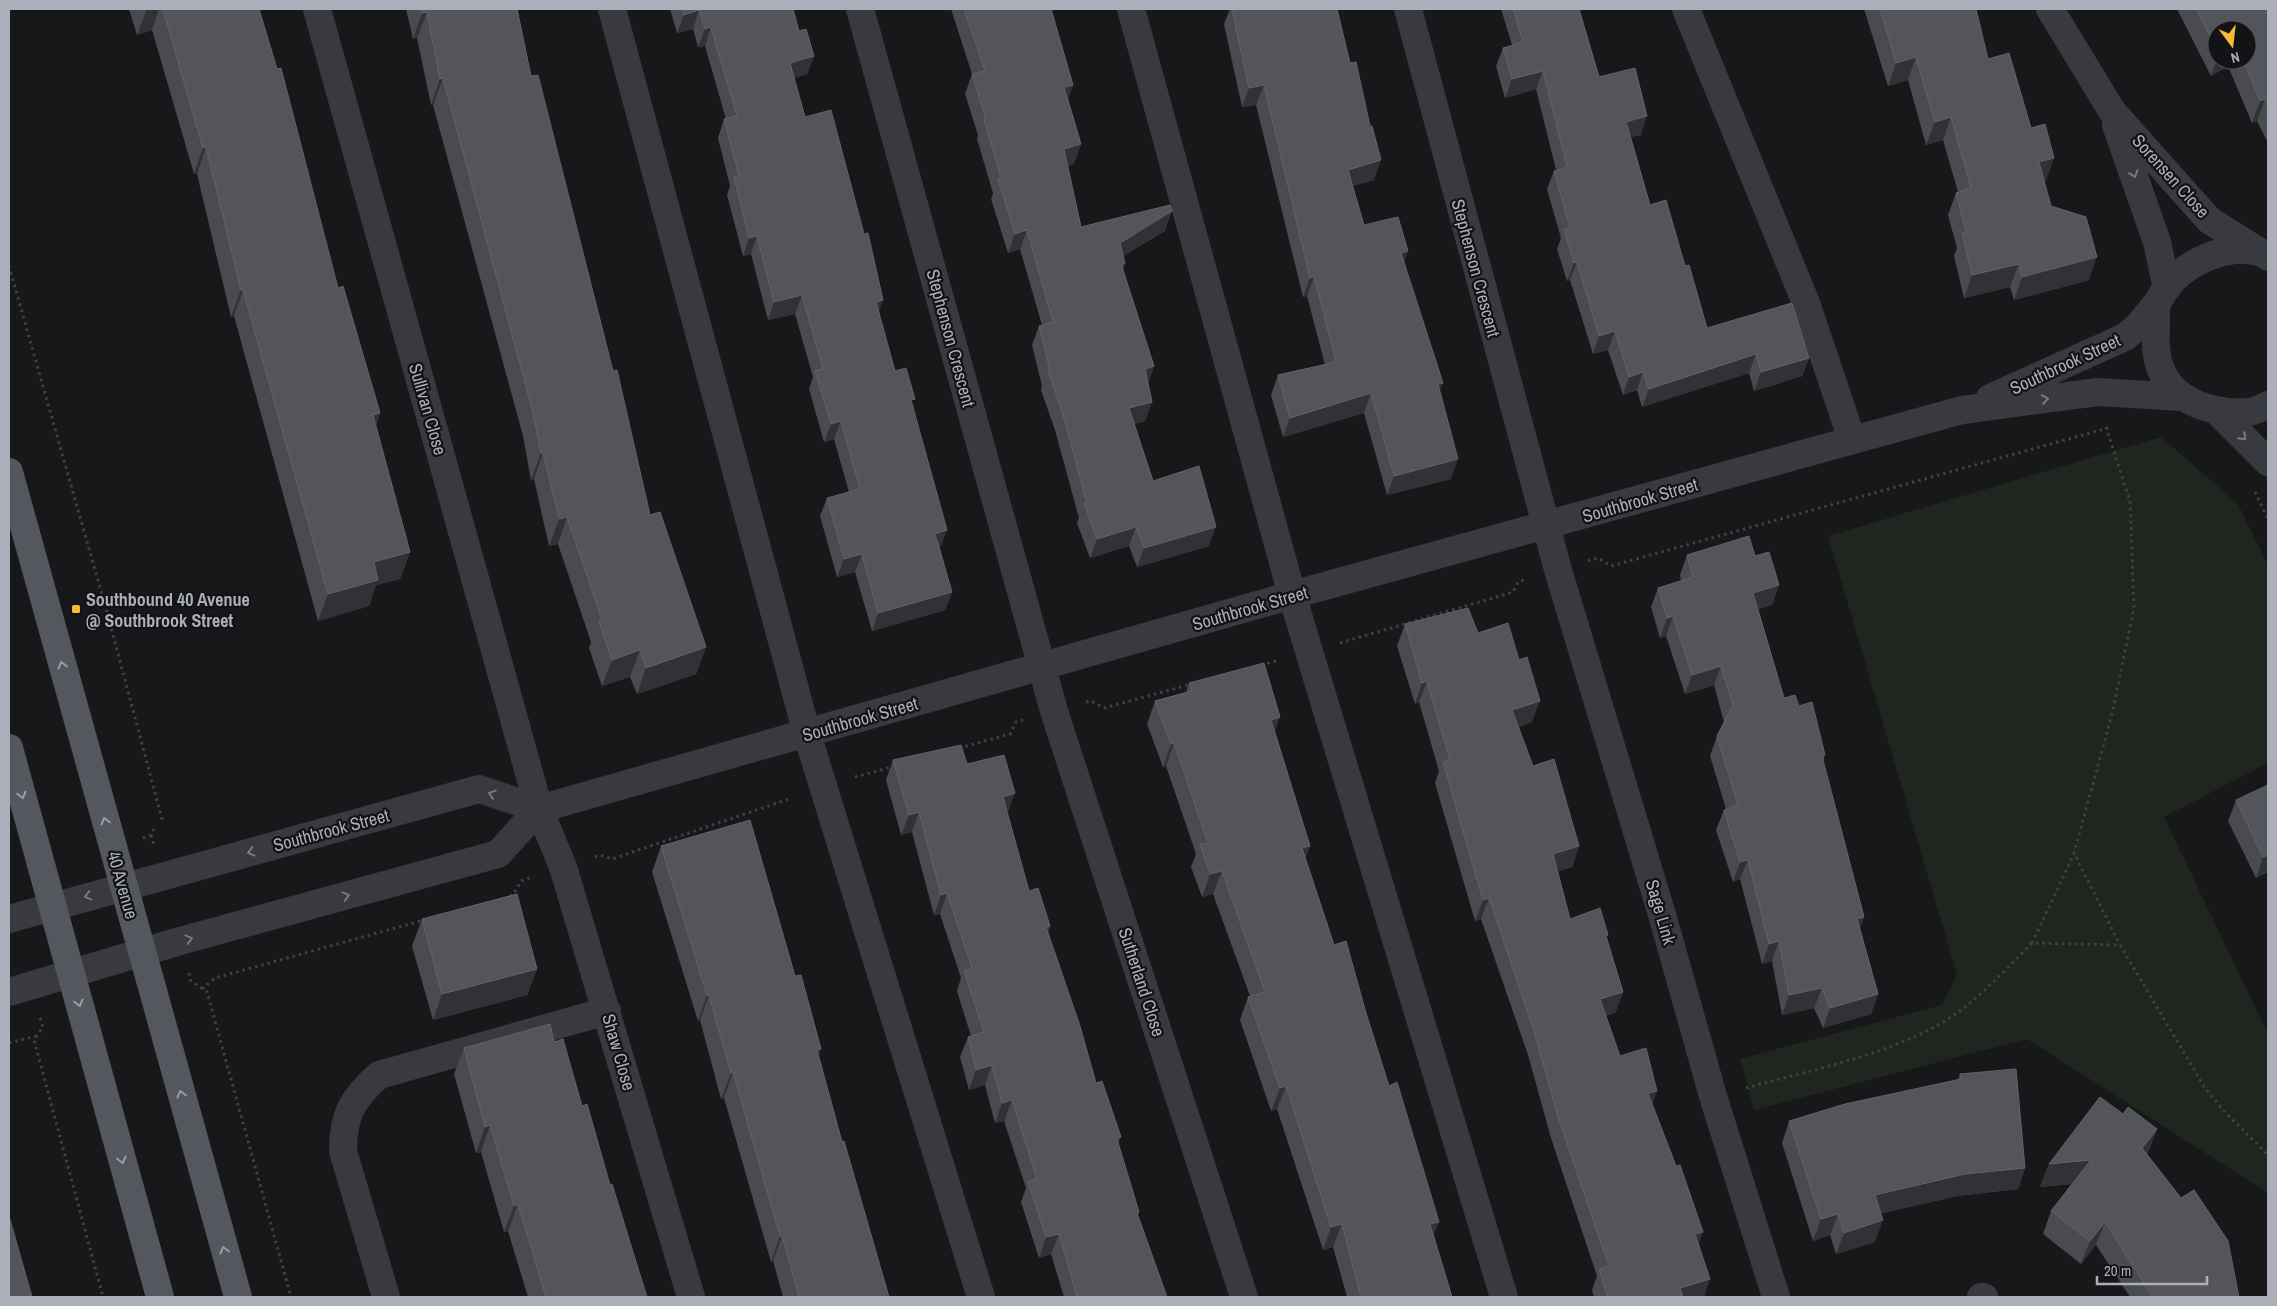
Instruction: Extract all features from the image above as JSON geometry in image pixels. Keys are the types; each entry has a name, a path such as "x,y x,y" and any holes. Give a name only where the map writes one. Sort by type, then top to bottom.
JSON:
{"main road":[{"name":"40 Avenue","path":"9,472 238,1297"},
{"path":"9,748 160,1297"}],"street":[{"name":"Sullivan Close","path":"317,9 539,809"},
{"path":"612,9 807,734 981,1297"},
{"name":"Stephenson Crescent","path":"860,9 1041,667"},
{"path":"1131,9 1292,595 1504,1297"},
{"name":"Stephenson Crescent","path":"1408,9 1546,526"},
{"path":"1686,9 1806,303 1852,440"},
{"name":"Sorensen Close","path":"2050,9 2112,111 2209,220 2264,255"},
{"name":"Sorensen Close","path":"2112,111 2157,242 2162,295 2157,354 2164,376 2182,397"},
{"name":"Southbrook Street","path":"1962,410 2125,337 2138,326 2184,270 2203,258 2234,250 2264,255"},
{"name":"Southbrook Street","path":"9,918 479,789 539,809 1292,595 1962,410 2098,392 2182,397"},
{"path":"2182,397 2218,412 2268,462"},
{"path":"2218,412 2249,412 2268,406"},
{"name":"Sage Link","path":"1546,526 1660,908 1713,1096 1776,1297"},
{"name":"Sutherland Close","path":"1041,667 1244,1297"},
{"path":"9,992 71,976 142,952 498,854 539,809"},
{"name":"Shaw Close","path":"539,809 563,867 691,1297"},
{"path":"386,1297 343,1151 343,1128 363,1089 379,1075 607,1011"}],"path":[{"path":"9,266 163,823"},
{"path":"1598,558 1611,566 2115,426"},
{"path":"1713,1096 1847,1060 1893,1045 1935,1026 1959,1011 1982,992 2032,943 2074,853 2112,714 2134,608 2130,501 2106,428"},
{"path":"2254,490 2268,519"},
{"path":"2074,853 2120,945 2205,1088 2223,1110 2268,1154"},
{"path":"503,898 513,895 521,881"},
{"path":"202,989 215,978 426,919"},
{"path":"2032,943 2120,945"},
{"path":"152,990 190,980 207,992 291,1297"},
{"path":"41,1020 80,1009"},
{"path":"43,1027 34,1040 103,1297"},
{"path":"9,1043 36,1036"}],"shaded area":[{"path":"2161,437 2238,504 2268,565 2268,763 2164,817 2268,1034 2268,1193 2027,1039 1754,1110 1740,1059 1942,1005 1957,975 1828,536"}],"building":[{"path":"163,9 259,9 277,69 281,68 338,288 343,286 380,413 373,415 410,552 374,562 378,580 328,594 243,290 241,290 206,147 203,148"},
{"path":"421,9 517,9 531,76 538,75 613,371 617,370 650,515 660,512 706,647 646,668 640,650 612,660 599,621 602,620 567,517 559,519 543,453 541,453 532,409 443,78 440,79 427,12 422,13"},
{"path":"682,9 793,9 799,31 806,29 814,56 790,63 805,117 831,110 864,234 868,233 883,300 876,302 895,371 906,368 915,399 911,400 947,530 935,534 952,592 878,613 862,554 844,559 827,498 860,489 841,421 831,424 815,371 823,369 802,295 774,302 757,236 749,238 734,177 739,176 724,119 737,116 711,27 705,29 699,10 684,15"},
{"path":"964,9 1051,9 1073,85 1064,87 1081,144 1064,149 1081,227 1170,205 1172,211 1120,243 1125,263 1121,264 1154,366 1145,369 1152,402 1129,408 1153,481 1199,466 1216,527 1144,548 1136,527 1097,539 1084,503 1087,503 1062,411 1048,371 1050,370 1039,326 1053,322 1027,230 1015,234 998,179 1001,178 972,74 985,71"},
{"path":"1232,9 1337,9 1350,63 1356,62 1370,126 1372,126 1381,160 1348,170 1364,225 1398,217 1408,251 1401,253 1443,383 1438,384 1458,459 1394,476 1371,393 1290,418 1278,375 1336,362 1314,276 1310,278 1264,85 1249,88"},
{"path":"1513,9 1579,9 1599,77 1635,68 1647,116 1626,122 1650,205 1666,200 1685,266 1689,265 1707,328 1792,303 1809,358 1761,372 1756,354 1649,389 1643,372 1629,377 1615,331 1599,336 1577,262 1574,263 1564,230 1570,228 1554,171 1567,167 1543,71 1512,79 1503,48 1523,42"},
{"path":"1880,9 1976,9 1988,59 2009,53 2031,128 2045,124 2054,158 2039,162 2051,206 2086,217 2097,257 2022,277 2019,264 1972,275 1962,233 1966,232 1956,193 1971,188 1951,117 1935,122 1916,57 1896,63"},
{"path":"2196,9 2268,9 2268,105 2265,99 2260,101 2247,70 2257,70 2257,20 2207,20 2207,30"},
{"path":"1749,536 1755,556 1769,552 1779,585 1753,593 1784,698 1795,695 1799,706 1812,702 1825,755 1822,756 1864,917 1857,919 1878,994 1830,1008 1822,988 1789,995 1779,941 1769,944 1748,860 1740,862 1724,810 1738,805 1717,736 1733,705 1721,666 1692,675 1673,616 1667,618 1658,588 1693,577 1687,555"},
{"path":"1468,608 1478,633 1508,623 1519,660 1527,657 1540,701 1512,710 1533,766 1554,759 1579,846 1553,854 1570,919 1600,908 1608,935 1606,936 1623,992 1600,999 1620,1056 1646,1048 1657,1091 1648,1093 1676,1166 1680,1165 1703,1232 1695,1234 1710,1279 1680,1288 1683,1297 1608,1297 1599,1269 1609,1266 1558,1117 1535,1034 1489,898 1483,900 1443,762 1450,760 1427,681 1422,683 1405,624"},
{"path":"1264,663 1280,717 1271,720 1310,846 1302,848 1334,945 1346,941 1389,1086 1397,1082 1439,1222 1430,1224 1452,1297 1361,1297 1342,1224 1331,1227 1286,1086 1280,1088 1248,997 1265,992 1222,871 1210,874 1200,844 1208,843 1174,743 1171,744 1155,701 1192,691 1189,683"},
{"path":"961,745 967,764 1004,755 1015,793 1003,797 1029,891 1038,888 1050,926 1046,927 1080,1026 1096,1083 1102,1081 1121,1137 1117,1139 1139,1212 1137,1213 1167,1297 1077,1297 1059,1234 1046,1237 1028,1182 1037,1179 1012,1100 1002,1103 992,1065 976,1070 968,1037 984,1032 964,971 972,968 947,893 941,895 919,812 909,815 893,760"},
{"path":"2268,785 2268,855 2263,857 2236,800"},
{"path":"750,820 795,976 801,975 821,1049 817,1050 842,1142 844,1141 889,1297 799,1297 733,1072 731,1073 709,995 707,995 661,846"},
{"path":"517,894 537,969 442,994 422,919"},
{"path":"550,1024 554,1042 563,1039 582,1106 587,1104 610,1185 612,1184 647,1297 546,1297 518,1204 514,1206 490,1125 485,1127 464,1048"},
{"path":"2016,1069 2025,1168 1965,1174 1875,1195 1883,1220 1844,1233 1838,1214 1821,1219 1789,1121 1845,1104 1961,1079 1960,1074"},
{"path":"2100,1097 2123,1114 2128,1107 2157,1129 2142,1148 2181,1198 2194,1190 2228,1241 2239,1297 2153,1297 2105,1222 2090,1241 2051,1211 2091,1160 2049,1164"},
{"path":"9,1216 32,1297 9,1297"}],"place":[{"name":"Southbound 40 Avenue @ Southbrook Street","path":"76,609"}]}
